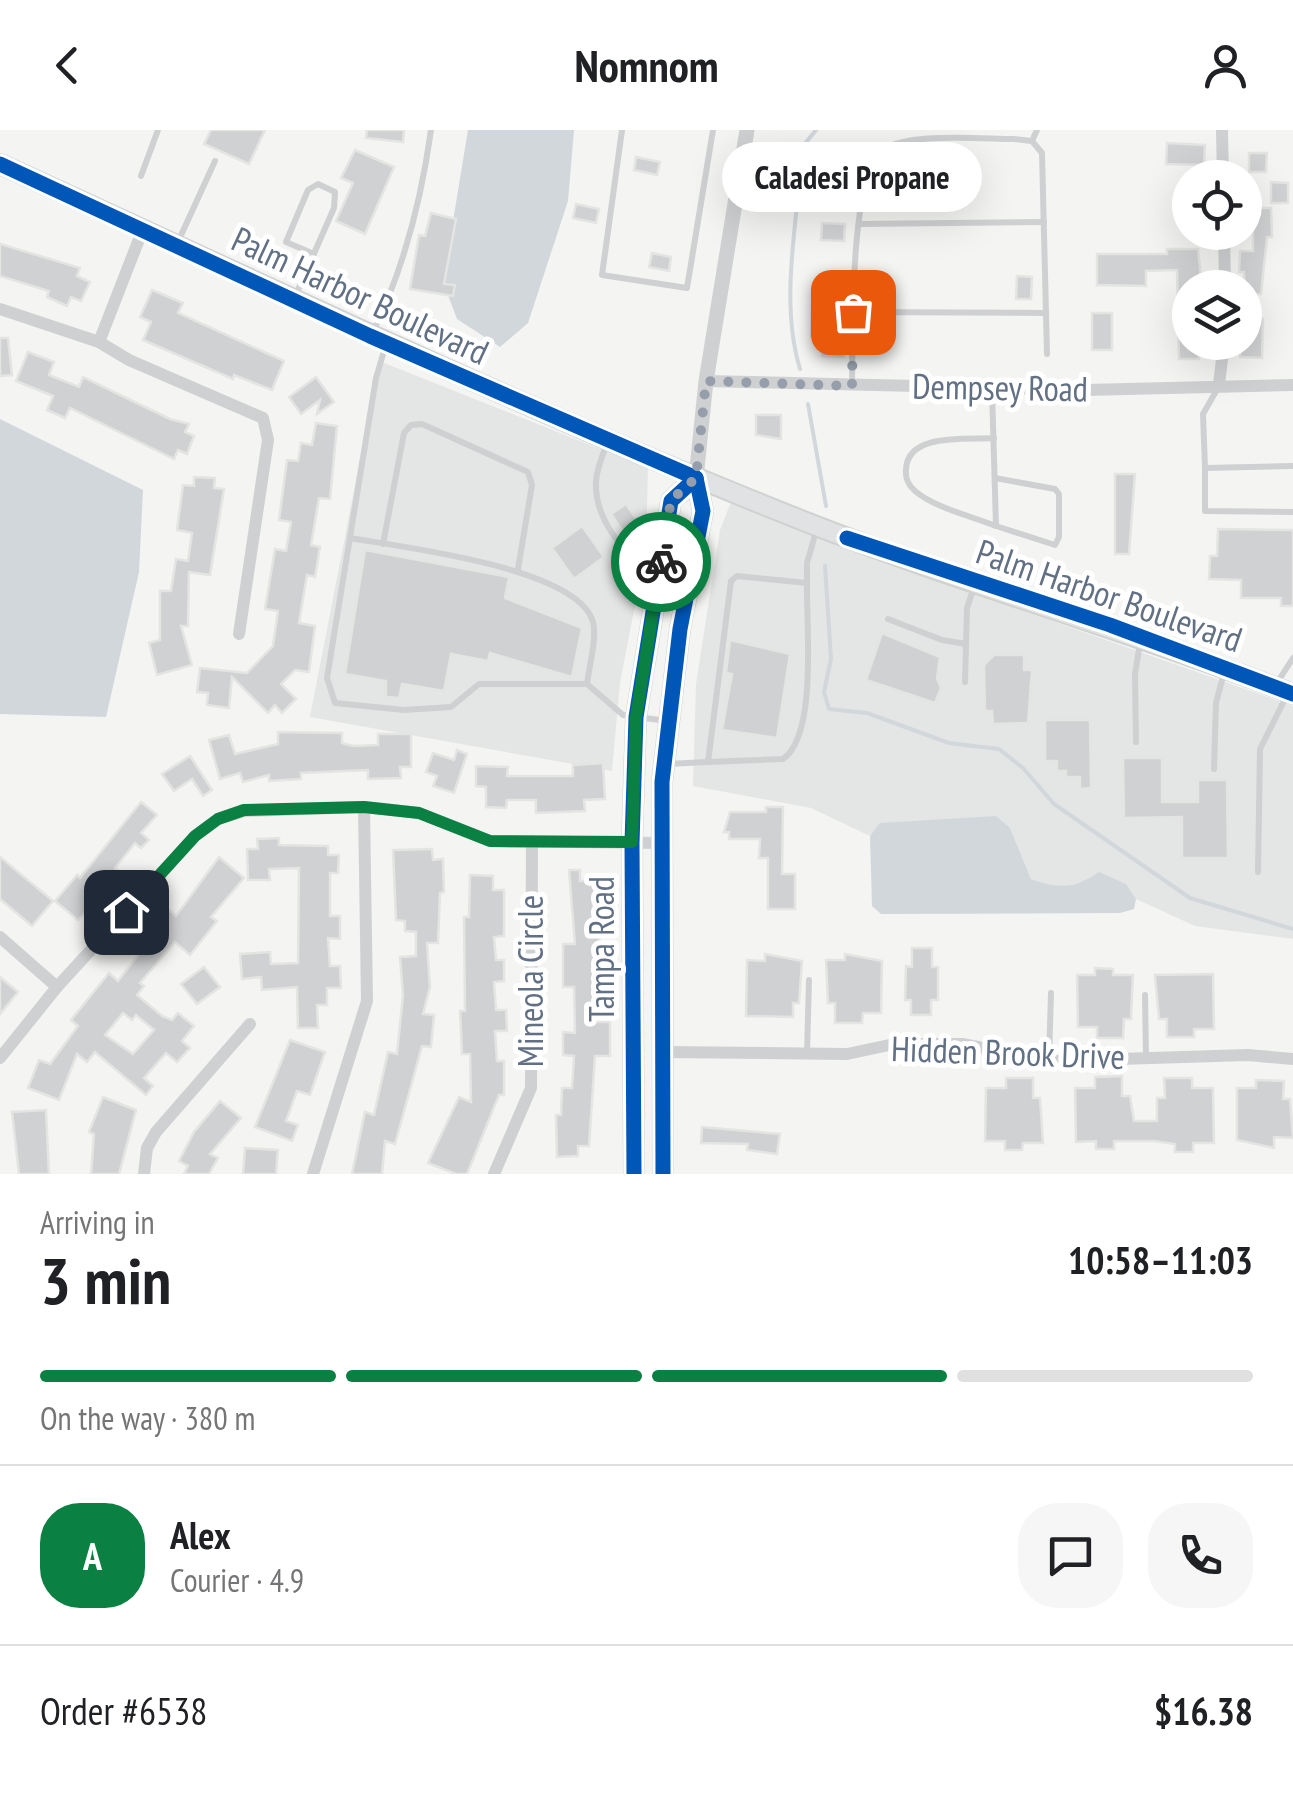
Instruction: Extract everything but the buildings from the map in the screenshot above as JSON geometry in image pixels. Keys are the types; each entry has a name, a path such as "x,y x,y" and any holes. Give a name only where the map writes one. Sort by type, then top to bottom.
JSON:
{"main road":[{"name":"Palm Harbor Boulevard","path":"0,164 378,340 696,478 847,538 1141,637 1285,691"},
{"name":"Tampa Road","path":"634,1174 632,842 636,717 671,500 696,478 703,512 680,628 664,764 664,1174"}],"street":[{"name":"Tampa Road","path":"696,478 706,381 747,130"},
{"path":"1222,130 1223,160"},
{"path":"99,342 142,229"},
{"path":"0,310 99,342 128,360 263,418 268,440 239,634"},
{"path":"1219,385 1222,360"},
{"name":"Dempsey Road","path":"706,381 992,388 1293,385"},
{"path":"0,1058 57,987 195,836 218,819 244,810 364,807 419,813 490,841 662,842"},
{"path":"313,1174 364,1022 364,807"},
{"name":"Mineola Circle","path":"494,1174 531,1088 532,841"},
{"path":"0,937 57,987"},
{"path":"144,1174 147,1148 156,1132 250,1024"},
{"name":"Hidden Brook Drive","path":"664,1052 846,1054 894,1044 962,1044 1048,1060 1293,1059"}],"lane":[{"path":"142,176 158,130"},
{"path":"431,130 420,197 378,340 327,678 335,702 404,710 450,707 479,684 587,684 623,714 668,721"},
{"path":"622,130 602,275 687,288 713,130"},
{"path":"1032,141 1037,130"},
{"path":"1032,141 1042,153 1048,354"},
{"path":"852,386 853,312 864,181 882,150 902,142 1032,141"},
{"path":"176,245 215,161"},
{"path":"294,300 314,254 336,202 335,192 318,184 308,190 286,242 314,254"},
{"path":"860,224 1044,222"},
{"path":"853,312 1046,313"},
{"path":"1219,385 1203,414 1204,511 1293,512"},
{"path":"992,388 996,526"},
{"path":"383,544 404,433 411,425 422,424 528,472 532,485 518,570"},
{"path":"994,438 920,445 910,455 908,484 918,494 1046,545 1055,545 1059,537 1059,494 1055,489 994,478"},
{"path":"609,440 596,486 608,525 638,563 660,573"},
{"path":"1205,468 1293,466"},
{"path":"664,764 784,759 800,742 807,678 807,563 818,527"},
{"path":"350,538 518,570 584,605 594,624 587,684"},
{"path":"708,762 731,581 737,576 807,582"},
{"path":"965,682 967,608 976,582"},
{"path":"888,619 942,640 966,644"},
{"path":"1136,742 1134,674 1141,637"},
{"path":"1258,872 1260,749 1285,691 1293,658"},
{"path":"1214,769 1216,704 1226,668"},
{"path":"807,1054 809,980"},
{"path":"1048,1060 1051,993"},
{"path":"1145,994 1146,1058"}],"shaded area":[{"path":"468,130 574,130 568,201 528,323 500,347 457,319 443,282"},
{"path":"379,361 648,468 646,548 620,683 612,771 310,717"},
{"path":"0,419 143,490 139,572 106,717 0,714"},
{"path":"731,502 840,546 1293,706 1293,939 1195,926 1136,899 1126,884 1084,882 1056,888 1031,879 1010,828 881,823 870,836 811,808 693,786 696,684 720,530"},
{"path":"996,816 1010,828 1031,879 1066,886 1099,872 1126,884 1136,899 1134,909 1120,913 881,914 872,906 870,836 880,823"}],"waterway":[{"path":"800,369 790,287 803,146 816,130"},
{"path":"808,404 826,506"},
{"path":"825,566 831,659 824,692 829,709 867,713 949,743 999,749 1023,768 1054,804 1190,898 1293,929"}],"cycle path":[{"path":"0,164 370,336 696,478"},
{"path":"634,1174 632,843 636,717 671,501 696,478"},
{"path":"663,1174 662,782 680,629 703,511 696,478"},
{"path":"847,538 1110,625 1293,694"}],"way so far":[{"path":"661,562 671,500 696,478 706,381 852,386 853,312"}],"place":[{"name":"Caladesi Propane","path":"853,312"}],"route":[{"path":"126,912 195,836 218,819 244,810 364,807 419,813 490,841 632,842 636,717 661,562"}]}
